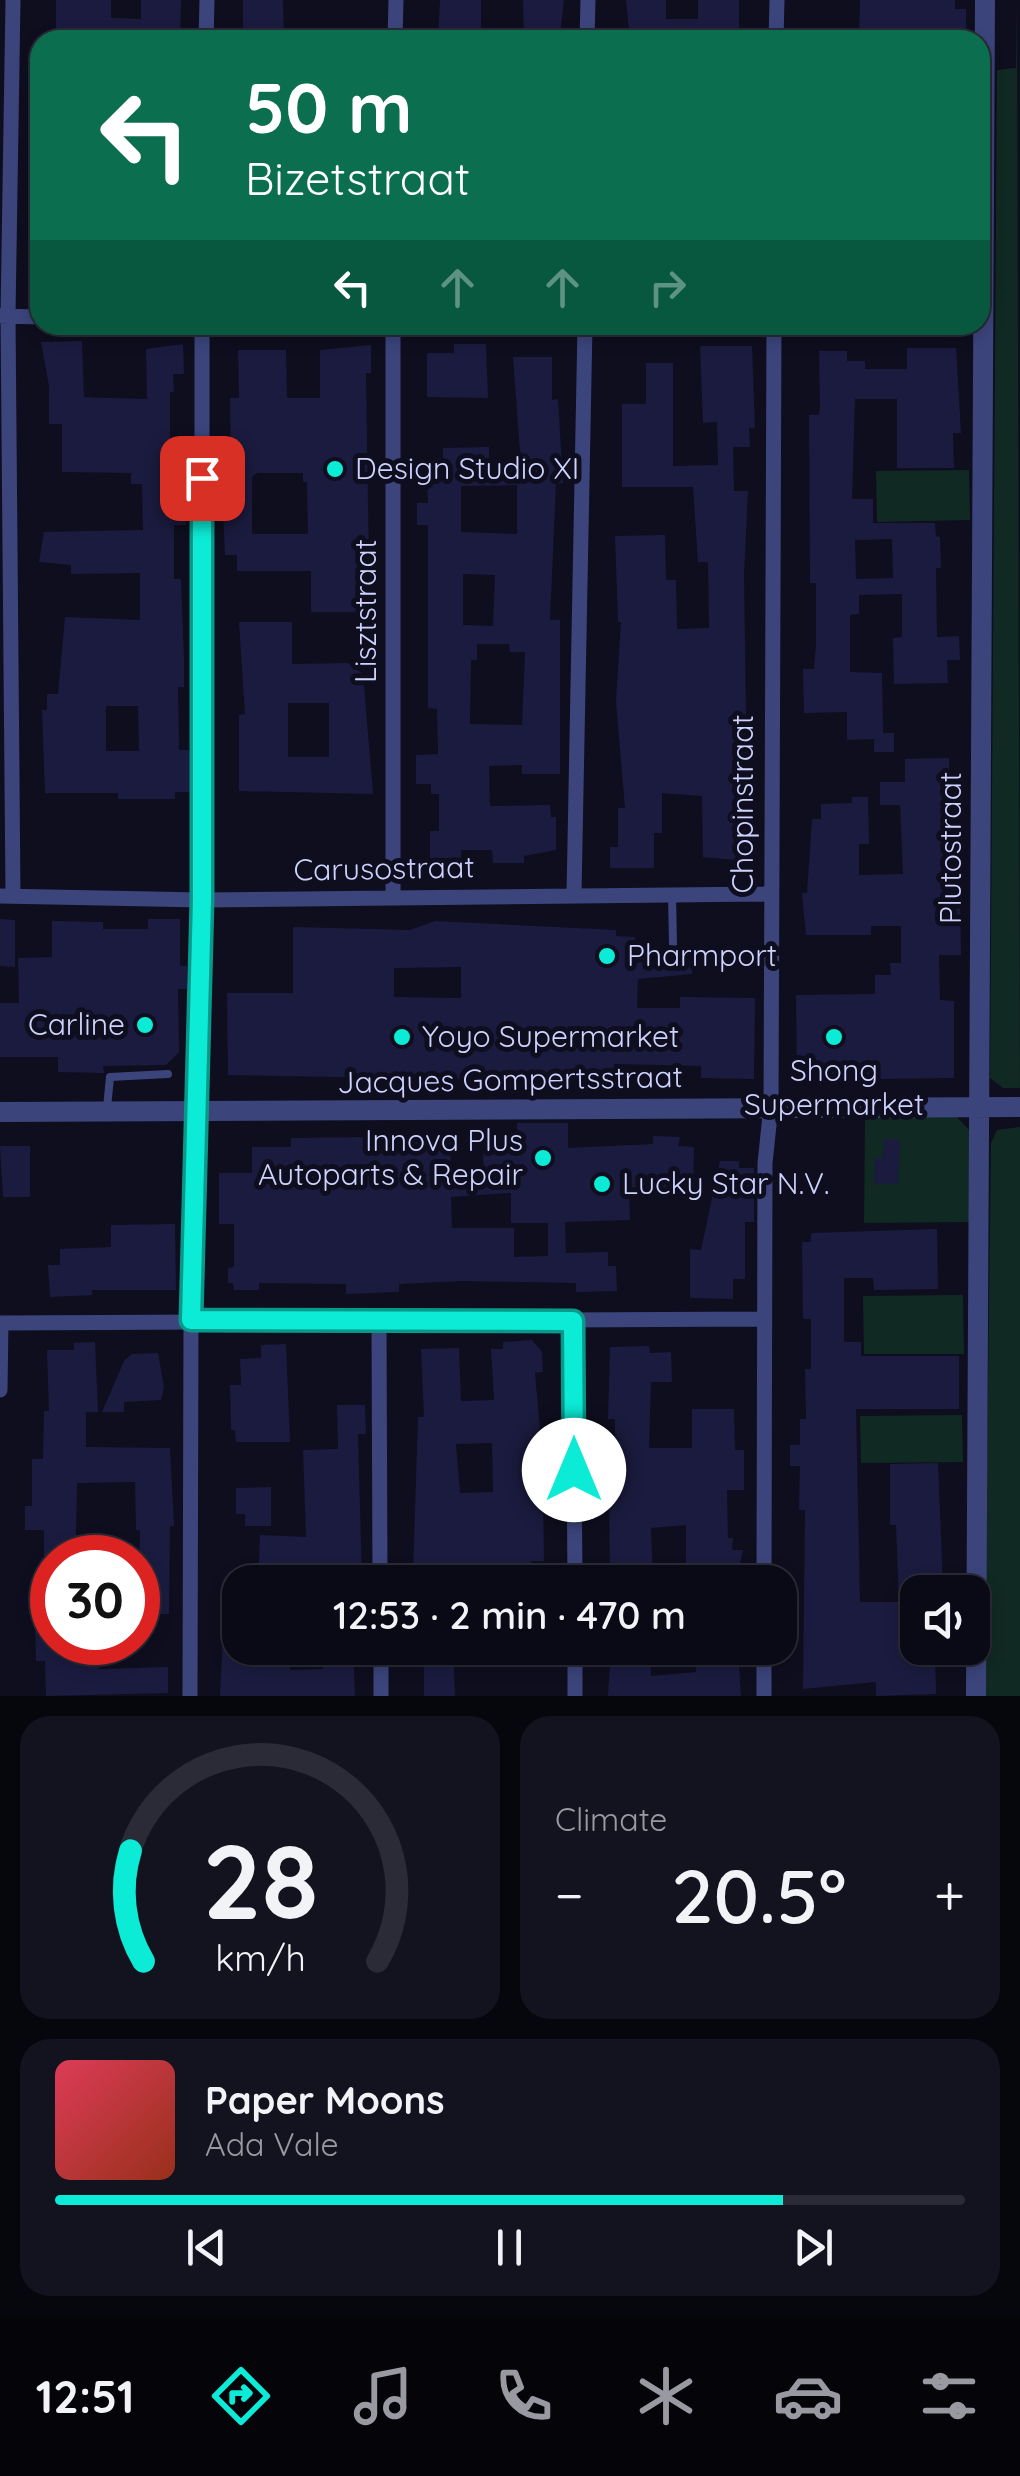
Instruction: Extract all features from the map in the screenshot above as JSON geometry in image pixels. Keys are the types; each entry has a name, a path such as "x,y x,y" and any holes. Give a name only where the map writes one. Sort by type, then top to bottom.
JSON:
{"street":[{"path":"6,896 4,316 14,0"},
{"path":"206,30 207,0"},
{"path":"395,30 396,0"},
{"path":"587,30 588,0"},
{"path":"776,0 776,30"},
{"name":"Plutostraat","path":"985,0 985,30"},
{"path":"4,316 30,316"},
{"path":"190,1696 191,1320 202,900 202,335"},
{"name":"Lisztstraat","path":"393,335 394,897"},
{"path":"574,894 585,335"},
{"name":"Chopinstraat","path":"764,1565 765,1163 771,1106 774,335"},
{"name":"Plutostraat","path":"976,1696 982,335"},
{"name":"Carusostraat","path":"6,896 202,900 770,894"},
{"name":"Jacques Gompertsstraat","path":"0,1112 197,1114 1012,1106"},
{"path":"0,1390 0,1323 763,1319"},
{"path":"379,1320 380,1565"},
{"path":"573,1321 574,1565"},
{"path":"380,1665 381,1696"},
{"path":"575,1665 575,1696"},
{"path":"764,1665 764,1696"}],"lane":[{"path":"672,894 673,946"},
{"path":"108,1113 110,1077 168,1074"}],"green space":[{"path":"1017,0 1020,1088 1003,1088 990,1078 997,70 1016,68"},
{"path":"969,470 970,520 877,522 876,471"},
{"path":"956,1116 970,1131 969,1222 864,1223 865,1118"},
{"path":"1020,1127 1020,1696 984,1696 984,1665 990,1665 990,1575 986,1575 991,1143 997,1130"},
{"path":"963,1295 964,1354 864,1354 863,1296"},
{"path":"962,1415 963,1462 861,1463 860,1416"}],"building":[{"path":"56,0 111,0 111,18 141,19 141,0 181,0 180,30 56,30"},
{"path":"243,0 283,0 284,30 243,30"},
{"path":"440,0 481,0 481,30 438,30"},
{"path":"523,0 564,0 560,30 524,30"},
{"path":"626,0 666,0 666,19 698,19 698,0 739,0 739,30 629,30"},
{"path":"860,0 955,0 955,9 966,9 966,30 859,30"},
{"path":"82,341 84,397 147,399 146,349 183,344 184,374 173,374 174,392 170,392 170,445 181,445 181,492 185,492 186,525 174,525 174,579 181,579 184,659 184,687 178,687 179,750 191,750 191,792 175,792 175,799 118,799 118,793 45,793 42,710 47,710 47,694 58,694 65,617 140,620 140,573 71,574 71,565 39,562 44,532 143,530 142,484 131,484 131,473 62,472 62,424 49,424 49,386 41,342","holes":["106,706 138,706 139,751 106,751"]},
{"path":"454,344 486,344 488,398 427,397 427,353 454,353"},
{"path":"371,345 371,373 366,373 369,568 363,568 363,612 311,612 311,571 237,571 237,555 225,555 222,486 231,486 230,398 239,398 238,350 286,350 287,398 320,398 320,350","holes":["257,473 303,473 303,482 307,482 308,534 252,534 252,477"]},
{"path":"700,346 752,346 755,428 749,428 750,447 733,447 734,491 748,491 744,575 746,715 752,715 752,746 747,746 748,861 703,857 702,796 662,793 662,833 654,833 654,868 610,868 610,847 618,847 618,808 625,808 616,702 621,622 615,536 665,535 666,580 676,580 677,629 709,628 708,562 698,562 693,487 622,487 622,404 646,404 646,363 673,363 673,466 718,465 717,422 703,423"},
{"path":"907,348 956,348 961,433 953,433 954,468 897,468 897,399 855,399 852,499 873,499 873,523 935,523 936,536 940,537 941,568 936,568 937,637 959,636 960,660 947,660 948,683 894,684 893,638 902,637 902,594 859,595 859,614 850,615 850,672 882,673 883,733 894,733 894,752 874,752 874,739 847,740 847,712 804,713 803,669 814,669 816,645 816,583 810,583 809,415 819,415 819,351 847,351 847,361 865,361 865,369 907,369","holes":["892,539 893,578 856,579 855,540"]},
{"path":"513,357 552,357 552,400 558,399 563,483 556,484 550,620 560,620 560,774 522,774 522,765 489,766 490,806 550,805 551,817 556,817 556,850 524,856 524,863 493,863 492,850 461,850 461,858 430,858 430,831 439,831 439,794 431,794 431,784 416,784 416,755 438,754 437,709 428,708 428,525 417,525 417,503 428,503 427,469 435,469 434,458 443,458 443,448 489,447 489,467 521,466","holes":["517,485 517,534 461,532 461,486","463,574 495,575 493,626 463,625","477,644 509,644 510,652 525,652 522,725 470,724 471,660 477,660"]},
{"path":"239,622 292,622 292,664 348,663 363,674 373,794 239,791 239,715 245,714","holes":["288,703 329,703 329,757 288,757"]},
{"path":"949,758 950,829 960,829 961,850 947,851 947,862 942,862 943,897 960,897 961,955 939,955 940,1000 954,1001 954,1078 797,1080 796,995 875,994 875,975 891,975 890,963 901,963 901,926 871,926 871,935 806,935 802,893 807,893 812,819 821,819 821,804 852,803 852,797 868,797 869,844 859,844 859,875 903,874 900,805 880,805 880,782 905,782 905,759"},
{"path":"0,919 15,920 15,967 0,966"},
{"path":"148,919 180,919 180,966 187,966 187,989 178,989 179,1052 166,1065 103,1066 104,1073 58,1072 58,1057 0,1057 0,1003 19,1003 18,958 52,957 52,921 103,922 103,929 148,929"},
{"path":"435,921 616,930 616,936 635,937 634,963 692,959 692,974 638,979 637,1008 680,1008 680,997 755,998 754,1079 701,1078 701,1066 614,1064 614,1072 515,1075 515,1080 228,1075 227,993 293,993 293,927 410,930","holes":["461,967 461,998 394,997 394,968"]},
{"path":"517,1123 568,1123 568,1148 653,1144 653,1136 680,1137 678,1146 694,1147 693,1191 629,1191 630,1220 565,1222 566,1253 608,1252 608,1266 616,1266 617,1291 576,1292 576,1283 461,1281 399,1284 399,1292 346,1294 346,1284 259,1283 259,1290 234,1290 233,1283 228,1283 228,1268 234,1267 234,1224 219,1224 219,1173 252,1173 252,1147 291,1147 291,1138 450,1136 451,1180 484,1178 483,1153 518,1152","holes":["511,1193 511,1223 548,1223 548,1256 514,1257 514,1228 452,1228 451,1197"]},
{"path":"884,1139 900,1140 898,1184 874,1183 875,1158 883,1158"},
{"path":"0,1146 30,1146 30,1197 3,1197"},
{"path":"720,1161 739,1161 739,1168 754,1168 754,1222 745,1222 745,1279 733,1279 733,1299 690,1298 690,1249 701,1250"},
{"path":"175,1224 176,1290 92,1290 92,1295 50,1297 48,1265 60,1265 60,1249 111,1247 111,1225"},
{"path":"937,1229 938,1289 874,1290 873,1278 844,1278 844,1342 861,1342 861,1356 959,1356 959,1409 856,1409 860,1602 899,1602 896,1525 890,1525 890,1464 938,1463 943,1575 900,1575 900,1665 935,1665 936,1694 876,1696 876,1682 803,1689 805,1510 799,1510 800,1466 790,1466 790,1445 800,1445 800,1419 806,1419 805,1369 811,1369 811,1319 803,1319 802,1242 811,1242 811,1233"},
{"path":"532,1340 542,1352 543,1372 535,1373 541,1440 536,1440 537,1492 543,1491 544,1561 531,1561 531,1565 413,1565 418,1417 424,1417 421,1349 459,1348 461,1401 494,1400 491,1349 503,1349 503,1342","holes":["492,1443 493,1492 460,1493 456,1444"]},
{"path":"95,1342 98,1412 86,1412 86,1447 170,1448 174,1526 170,1526 169,1614 160,1614 160,1535 140,1535 140,1530 136,1530 135,1482 77,1483 76,1535 44,1535 44,1530 25,1530 25,1506 32,1506 32,1459 43,1459 44,1411 49,1411 47,1350 74,1350 74,1343"},
{"path":"286,1344 290,1442 236,1442 235,1430 231,1430 230,1385 241,1385 240,1359 261,1358 261,1345"},
{"path":"649,1346 650,1353 671,1352 672,1382 651,1382 649,1448 692,1448 692,1409 734,1409 735,1450 744,1450 744,1490 727,1490 728,1538 733,1538 732,1550 743,1550 740,1565 686,1565 686,1525 651,1528 652,1565 610,1565 609,1493 615,1493 615,1419 608,1419 610,1347"},
{"path":"158,1353 164,1387 161,1400 124,1402 124,1412 102,1412 124,1361 132,1354"},
{"path":"337,1405 365,1405 366,1434 358,1434 362,1565 259,1565 260,1535 306,1537 303,1450 338,1449"},
{"path":"271,1487 271,1526 245,1526 245,1514 236,1514 236,1488"},
{"path":"222,1655 222,1665 290,1665 290,1670 354,1665 355,1696 220,1696"},
{"path":"45,1665 99,1665 99,1669 168,1667 168,1693 46,1696"},
{"path":"424,1665 454,1665 455,1696 424,1696"},
{"path":"610,1665 651,1665 651,1676 696,1672 696,1665 739,1665 741,1696 608,1696"}],"place":[{"name":"Design Studio XI","path":"335,469"},
{"name":"Pharmport","path":"607,956"},
{"name":"Carline","path":"145,1025"},
{"name":"Yoyo Supermarket","path":"402,1037"},
{"name":"Shong Supermarket","path":"834,1037"},
{"name":"Innova Plus Autoparts & Repair","path":"543,1158"},
{"name":"Lucky Star N.V.","path":"602,1184"}],"route":[{"path":"202,478 202,900 191,1320 573,1321 574,1470"}]}
